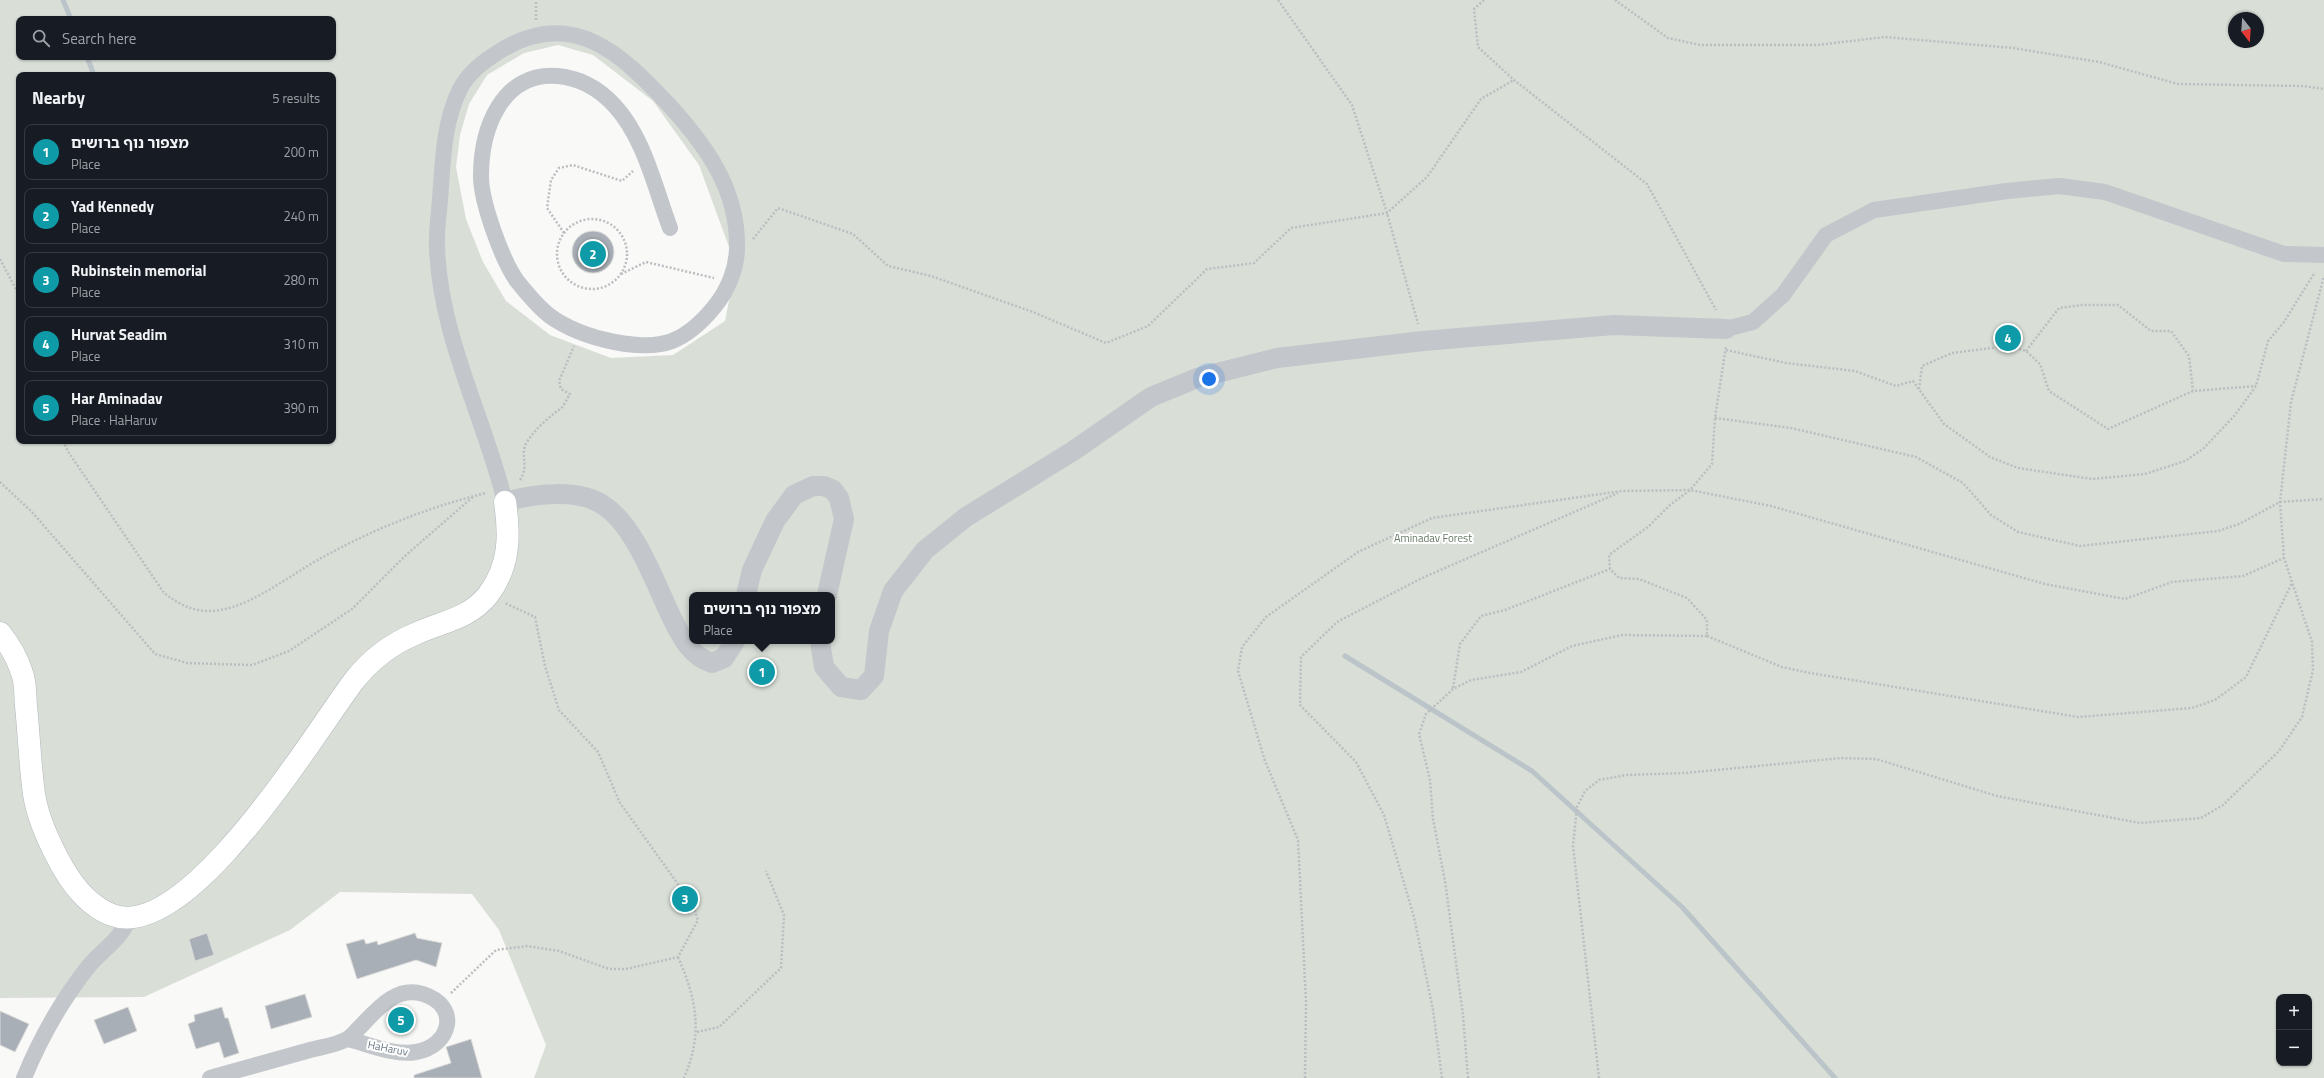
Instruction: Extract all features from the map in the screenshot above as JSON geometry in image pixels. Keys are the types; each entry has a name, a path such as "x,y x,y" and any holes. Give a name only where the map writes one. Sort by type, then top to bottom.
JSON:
{"main road":[{"path":"0,632 23,674 34,797 49,844 71,882 92,904 112,915 129,919 159,910 178,898 206,875 299,760 354,682 377,656 394,644 416,633 466,614 478,606 489,594 498,577 508,546 509,529 503,495"}],"street":[{"path":"670,228 645,160 632,130 614,105 590,85 570,77 549,75 528,79 510,91 492,117 485,136 481,178 486,209 516,279 546,314 567,326 606,340 649,346 672,341 701,324 720,300 730,282 737,257 737,235 733,208 723,178 686,124 652,86 603,46 588,37 556,32 515,41 480,64 460,89 444,139 437,246 446,322 503,495 545,494 583,497 602,504 613,513 637,547 679,632 690,650 700,659 712,663 724,658 733,644"},
{"path":"820,644 824,668 840,687 861,690 874,676 879,631 893,591 925,550 966,517 1073,450 1151,397 1197,378 1277,358 1423,341 1614,325 1726,330 1753,322 1783,295 1826,236 1874,210 2007,191 2059,186 2105,192 2284,254 2324,255"},
{"path":"747,592 752,570 774,521 794,495 813,486 824,486 834,490 839,498 844,519 828,592"},
{"path":"24,1078 60,1008 89,965 117,939 129,919"},
{"name":"HaHaruv","path":"210,1078 348,1039 386,1002 400,994 419,993 440,1003 447,1017 447,1028 440,1041 426,1049 411,1053 348,1039"}],"path":[{"path":"536,0 536,17"},
{"path":"1278,0 1352,105 1387,213 1423,341"},
{"path":"1484,0 1474,8 1478,46 1514,80 1647,184 1726,330 1726,350 1715,418 1712,464 1690,490 1670,504 1649,526 1609,555 1610,569 1619,578 1639,578 1687,598 1707,620 1708,636"},
{"path":"1615,0 1668,38 1700,45 1817,45 1885,37 2013,48 2099,62 2178,84 2303,86 2324,89"},
{"path":"749,244 778,208 853,234 888,266 931,276 1033,312 1106,343 1148,326 1207,269 1254,263 1291,228 1387,213 1427,177 1481,99 1514,80"},
{"path":"564,232 547,208 551,180 559,168 573,165 622,181 645,160"},
{"path":"621,274 626,263 627,251 624,239 617,229 607,222 596,219 584,220 573,224 564,232 558,242 558,264 571,282 581,287 592,289 603,287 613,282 621,274 646,262 730,282"},
{"path":"0,259 16,289"},
{"path":"1726,350 1786,363 1855,371 1896,386 1913,380 1944,424 1990,457 2018,468 2092,479 2145,474 2185,461 2203,449 2225,426 2256,386 2268,341 2284,322 2316,270"},
{"path":"1599,1078 1573,846 1577,806 1585,791 1599,780 1626,775 1685,773 1841,758 1876,759 1997,796 2140,823 2201,818 2223,805 2279,751 2302,717 2314,670 2312,642 2284,558 2280,502 2291,402 2324,276"},
{"path":"2026,351 2059,308 2082,305 2118,305 2151,331 2172,331 2188,356 2192,391"},
{"path":"522,476 526,468 524,451 526,443 553,412 561,409 570,394 561,389 559,381 580,331"},
{"path":"1919,390 1922,366 1952,353 2009,346 2026,351 2040,364 2049,391 2108,429 2192,391 2256,386"},
{"path":"1715,418 1791,428 1916,457 1963,483 1991,515 2018,532 2080,546 2218,532 2239,524 2280,502 2324,499"},
{"path":"64,444 69,453 164,593 174,601 190,609 205,611 220,610 242,604 324,556 412,514 474,496 503,495"},
{"path":"0,482 32,512 155,654 187,663 245,665 252,665 289,651 352,609 406,556 474,496"},
{"path":"1305,1078 1306,1002 1298,840 1265,761 1238,671 1242,647 1266,617 1358,552 1432,518 1622,491 1690,490 1771,506 2045,584 2125,599 2172,582 2243,576 2284,558"},
{"path":"1442,1078 1433,1010 1414,917 1384,815 1356,762 1300,705 1301,657 1337,622 1351,614 1422,578 1622,491"},
{"path":"1453,689 1460,644 1481,616 1505,610 1610,569"},
{"path":"1468,1078 1463,1015 1445,881 1433,819 1430,780 1419,734 1426,714 1453,689 1471,680 1521,672 1572,646 1622,635 1708,636 1782,666 1810,673 2078,716 2192,708 2215,700 2246,677 2292,582"},
{"path":"440,1003 496,950 527,946 559,951 609,969 626,969 678,957 698,920 693,905 620,803 598,752 559,710 546,666 535,617 489,594"},
{"path":"697,1032 719,1027 781,968 784,915 766,871"},
{"path":"678,957 691,987 697,1032 693,1057 684,1078"}],"green space":[{"name":"Aminadav Forest","path":"0,0 2324,0 2324,1078 534,1078 546,1045 499,930 472,894 340,892 290,930 144,997 0,998","holes":["558,45 593,55 653,101 699,165 736,266 725,321 673,355 611,358 550,335 506,301 483,262 466,219 456,167 460,135 469,104 487,75 524,53"]}],"building":[{"path":"593,231 608,237 614,252 608,267 593,273 578,267 572,252 578,237"},
{"path":"207,933 214,955 195,961 189,939"},
{"path":"415,933 417,938 442,943 436,967 416,960 357,979 346,944 364,939 366,944 377,941 378,945"},
{"path":"305,994 312,1017 271,1029 265,1006"},
{"path":"128,1007 137,1031 104,1044 94,1020"},
{"path":"222,1007 225,1018 228,1018 239,1053 224,1058 219,1042 196,1049 188,1024 195,1021 194,1015"},
{"path":"0,1011 29,1024 15,1052 0,1045"},
{"path":"471,1039 482,1078 414,1078 414,1075 451,1063 446,1047"}],"waterway":[{"path":"63,0 70,16"},
{"path":"88,60 93,72"},
{"path":"1345,656 1532,771 1682,907 1835,1078"}],"place":[{"name":"Yad Kennedy","path":"593,254"},
{"name":"Hurvat Seadim","path":"2008,338"},
{"name":"מצפור נוף ברושים","path":"762,672"},
{"name":"Rubinstein memorial","path":"685,899"},
{"name":"Har Aminadav","path":"401,1020"}]}
